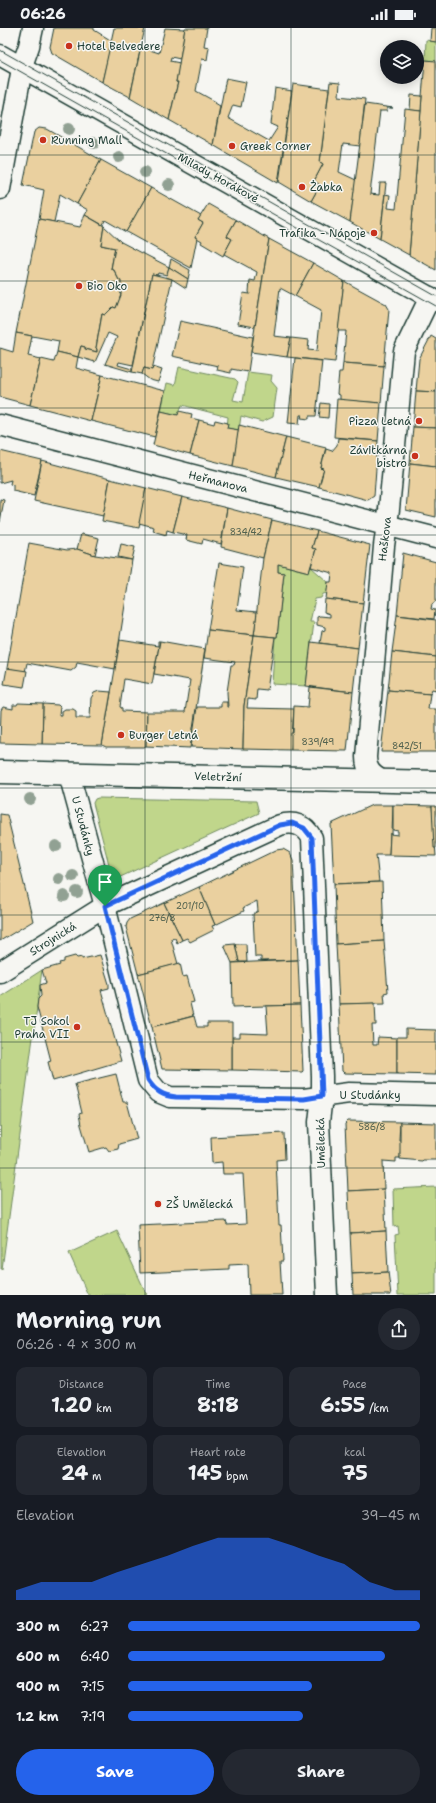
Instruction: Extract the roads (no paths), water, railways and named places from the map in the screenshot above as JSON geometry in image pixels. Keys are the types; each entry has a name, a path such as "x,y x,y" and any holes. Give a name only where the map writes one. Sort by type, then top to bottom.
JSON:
{"main road":[{"name":"Veletržní","path":"0,772 436,782"}],"street":[{"path":"0,189 22,68 33,28"},
{"name":"Milady Horákové","path":"0,55 433,299"},
{"name":"Haškova","path":"381,780 369,771 366,764 366,757 386,525 389,509 404,351 433,299"},
{"name":"Heřmanova","path":"0,425 436,538"},
{"name":"U Studánky","path":"69,774 105,906 148,1080 158,1092 164,1095 176,1097 304,1099 349,1093 436,1095"},
{"name":"Umělecká","path":"280,825 292,823 298,824 304,828 312,838 322,1096 319,1122 327,1295"},
{"name":"Strojnická","path":"0,972 105,906 280,825"}],"tram line":[{"path":"0,50 436,296"},
{"path":"0,60 436,306"}],"place":[{"name":"Hotel Belvedere","path":"69,46"},
{"name":"Running Mall","path":"43,140"},
{"name":"Greek Corner","path":"232,146"},
{"name":"Żabka","path":"302,187"},
{"name":"Trafika - Nápoje","path":"374,233"},
{"name":"Bio Oko","path":"79,286"},
{"name":"Pizza Letná","path":"419,421"},
{"name":"Závitkárna bistro","path":"415,456"},
{"name":"Burger Letná","path":"121,735"},
{"name":"TJ Sokol Praha VII","path":"77,1027"},
{"name":"ZŠ Umělecká","path":"158,1204"}]}
